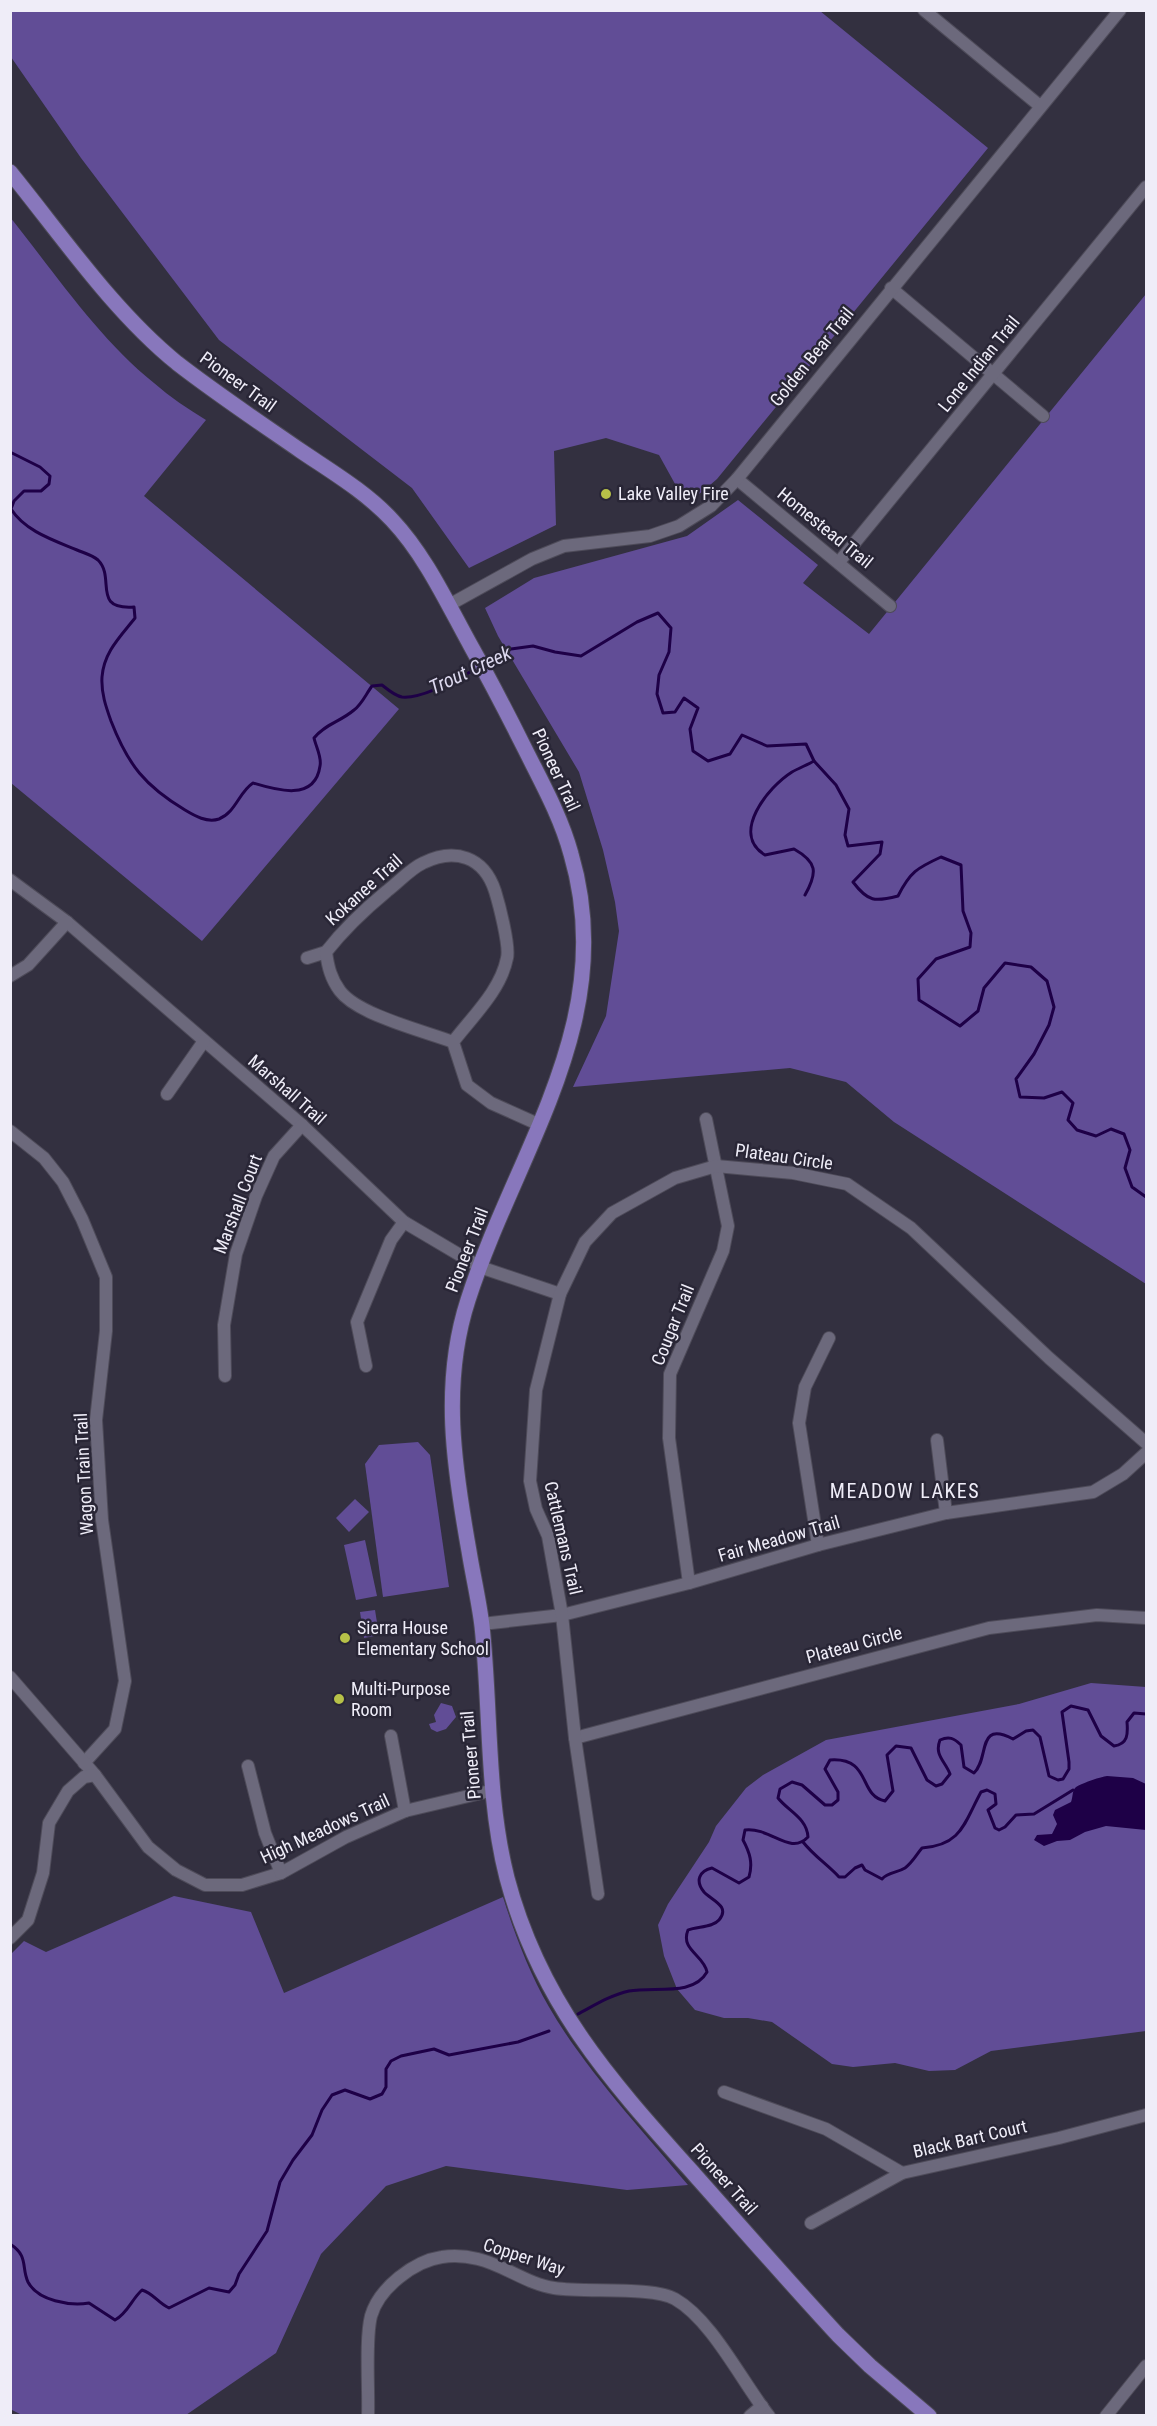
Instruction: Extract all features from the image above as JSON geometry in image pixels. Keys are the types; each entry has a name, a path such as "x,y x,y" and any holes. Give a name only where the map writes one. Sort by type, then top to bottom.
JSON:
{"main road":[{"name":"Pioneer Trail","path":"10,172 108,293 168,356 225,399 345,481 389,517 416,551 449,605 493,685 558,817 570,849 582,902 583,969 575,1026 560,1076 480,1267 459,1333 451,1412 454,1457 482,1624 500,1846 519,1919 545,1980 575,2030 642,2117 814,2309 870,2366 929,2415"}],"street":[{"path":"924,10 1040,106"},
{"name":"Golden Bear Trail","path":"449,605 532,559 564,546 650,536 679,526 711,506 737,479 1120,10"},
{"name":"Lone Indian Trail","path":"839,562 1146,187"},
{"path":"891,288 1043,416"},
{"name":"Homestead Trail","path":"737,479 890,606"},
{"name":"Kokanee Trail","path":"307,958 326,952 343,930 421,864 442,855 465,857 480,865 491,879 500,904 508,957 498,984 453,1042 360,1009 341,992 329,972 326,952"},
{"name":"Marshall Trail","path":"10,880 67,922 302,1125 404,1222 480,1267 560,1294"},
{"path":"10,976 27,965 67,922"},
{"path":"167,1094 204,1041"},
{"path":"453,1042 467,1084 491,1103 540,1125"},
{"name":"Cougar Trail","path":"689,1583 669,1438 670,1374 723,1251 728,1226 706,1119"},
{"name":"Marshall Court","path":"225,1376 224,1325 236,1254 256,1197 274,1156 302,1125"},
{"name":"Wagon Train Trail","path":"10,1131 20,1136 44,1158 63,1182 82,1219 106,1277 106,1330 96,1420 102,1520 125,1682 115,1729 84,1762"},
{"name":"Cattlemans Trail","path":"598,1894 575,1738 562,1615 548,1536 536,1509 530,1481 536,1390 560,1294 585,1242 612,1213 675,1178 716,1166"},
{"name":"Plateau Circle","path":"716,1166 794,1173 847,1184 911,1228 1049,1358 1146,1443"},
{"path":"366,1366 357,1322 391,1240 404,1222"},
{"path":"818,1545 799,1423 805,1387 830,1338"},
{"path":"937,1440 946,1513"},
{"name":"Fair Meadow Trail","path":"482,1624 562,1615 689,1583 818,1545 946,1513 1093,1492 1123,1474 1146,1454"},
{"name":"Plateau Circle","path":"575,1738 989,1628 1097,1615 1146,1618"},
{"name":"High Meadows Trail","path":"10,1677 95,1775 148,1847 176,1870 205,1886 242,1885 280,1873 346,1837 405,1810 494,1790"},
{"path":"391,1736 405,1810"},
{"path":"248,1766 265,1833 280,1873"},
{"path":"10,1938 28,1920 43,1873 49,1823 68,1791 84,1777 95,1775"},
{"path":"724,2092 826,2129 902,2173"},
{"name":"Black Bart Court","path":"811,2223 902,2173 1059,2138 1146,2115"},
{"name":"Copper Way","path":"368,2415 371,2316 380,2298 393,2283 423,2263 440,2257 458,2256 480,2259 551,2288 660,2294 675,2299 703,2323 765,2411"},
{"path":"1106,2415 1146,2366"},
{"path":"750,2415 765,2411"}],"shaded area":[{"path":"10,11 820,11 988,148 717,479 702,492 685,502 659,455 606,438 554,451 556,525 469,568 412,488 219,340 81,158 11,57"},
{"path":"10,217 114,346 160,388 206,420 144,496 399,709 202,941 11,783"},
{"path":"1146,294 1146,1284 894,1122 846,1082 790,1068 573,1087 606,1016 619,931 615,902 603,850 579,772 498,636 485,608 534,578 687,536 738,500 818,565 803,583 869,634"},
{"path":"418,1442 430,1455 449,1587 383,1597 365,1464 379,1445"},
{"path":"355,1499 369,1512 349,1532 336,1518"},
{"path":"365,1540 377,1596 356,1600 344,1545"},
{"path":"375,1610 379,1635 364,1638 360,1612"},
{"path":"1091,1683 1146,1687 1146,2031 991,2051 955,2070 929,2071 895,2063 853,2067 832,2064 772,2022 748,2018 724,2018 695,2010 677,1989 664,1956 658,1925 668,1904 709,1842 716,1826 746,1788 763,1775 826,1740 1019,1704"},
{"path":"441,1703 452,1706 456,1717 446,1729 437,1732 431,1729 429,1724 436,1722 434,1715"},
{"path":"1107,1776 1133,1778 1146,1784 1146,1830 1106,1826 1085,1832 1070,1840 1057,1841 1044,1846 1034,1840 1037,1835 1052,1834 1057,1824 1053,1815 1055,1810 1071,1802 1075,1788"},
{"path":"174,1896 251,1912 284,1993 503,1897 529,1967 563,2030 615,2099 688,2185 627,2190 446,2166 386,2186 321,2254 276,2353 186,2415 22,2415 10,2409 11,1954 24,1941 46,1952"}],"waterway":[{"name":"Trout Creek","path":"10,452 40,467 50,476 49,484 41,491 24,491 14,501 11,509 17,517 40,534 98,560 103,567 108,598 121,607 134,607 135,618 109,652 103,668 102,683 106,705 117,736 139,773 159,792 197,817 210,820 225,816 253,783 293,791 311,785 317,777 320,766 320,756 314,738 323,729 357,708 372,686 382,685 397,695 410,697 441,687 477,668"},
{"name":"Trout Creek","path":"485,663 511,649 533,646 581,656 637,622 658,613 671,628 669,652 659,675 657,694 663,713 675,712 684,698 698,708 690,729 693,751 708,761 730,754 742,735 767,746 806,744 814,761 836,785 849,809 845,835 848,846 882,842 880,854 853,882 863,893 872,899 898,896 906,881 915,872 941,857 961,865 963,911 971,933 970,947 936,959 918,979 919,1000 960,1026 978,1011 984,988 1005,963 1031,967 1047,981 1054,1007 1049,1025 1034,1054 1016,1079 1020,1097 1044,1098 1062,1092 1073,1103 1068,1120 1077,1130 1096,1136 1111,1129 1124,1134 1130,1150 1125,1168 1132,1187 1146,1197"},
{"path":"805,895 813,874 813,868 807,858 794,849 765,855 755,846 751,835 756,811 773,788 792,772 814,761"},
{"path":"578,2014 629,1991 683,1988 701,1980 707,1972 702,1961 687,1943 688,1930 716,1923 723,1911 719,1904 701,1888 699,1880 701,1874 712,1868 739,1883 749,1877 751,1863 743,1840 745,1830 763,1832 794,1844 808,1837 801,1820 778,1798 780,1789 792,1782 802,1785 825,1805 832,1805 838,1800 838,1792 825,1769 830,1760 853,1764 859,1770 871,1792 877,1798 885,1801 893,1791 887,1755 896,1746 911,1748 927,1780 936,1786 942,1784 950,1774 939,1754 940,1740 951,1738 961,1745 964,1767 974,1773 982,1759 989,1737 1001,1734 1013,1739 1026,1731 1033,1730 1040,1737 1049,1776 1058,1780 1063,1779 1069,1769 1062,1712 1071,1706 1088,1710 1101,1736 1114,1746 1125,1741 1127,1722 1134,1713 1146,1714"},
{"path":"803,1842 839,1877 845,1877 862,1865 865,1870 882,1879 905,1868 922,1848 935,1846 954,1837 965,1823 981,1792 987,1790 995,1794 996,1804 988,1810 995,1828 999,1830 1016,1815 1034,1814 1073,1790"},
{"path":"10,2244 20,2253 28,2282 39,2294 64,2303 89,2303 115,2320 123,2314 142,2290 169,2308 209,2288 229,2292 267,2231 280,2182 312,2135 322,2110 332,2095 345,2090 370,2099 382,2094 386,2087 386,2069 391,2061 401,2056 434,2049 449,2055 518,2042 549,2031"}],"place":[{"name":"Lake Valley Fire","path":"606,494"},
{"name":"Sierra House Elementary School","path":"345,1638"},
{"name":"Multi-Purpose Room","path":"339,1699"}],"district":[{"name":"MEADOW LAKES","path":"905,1491"}]}
